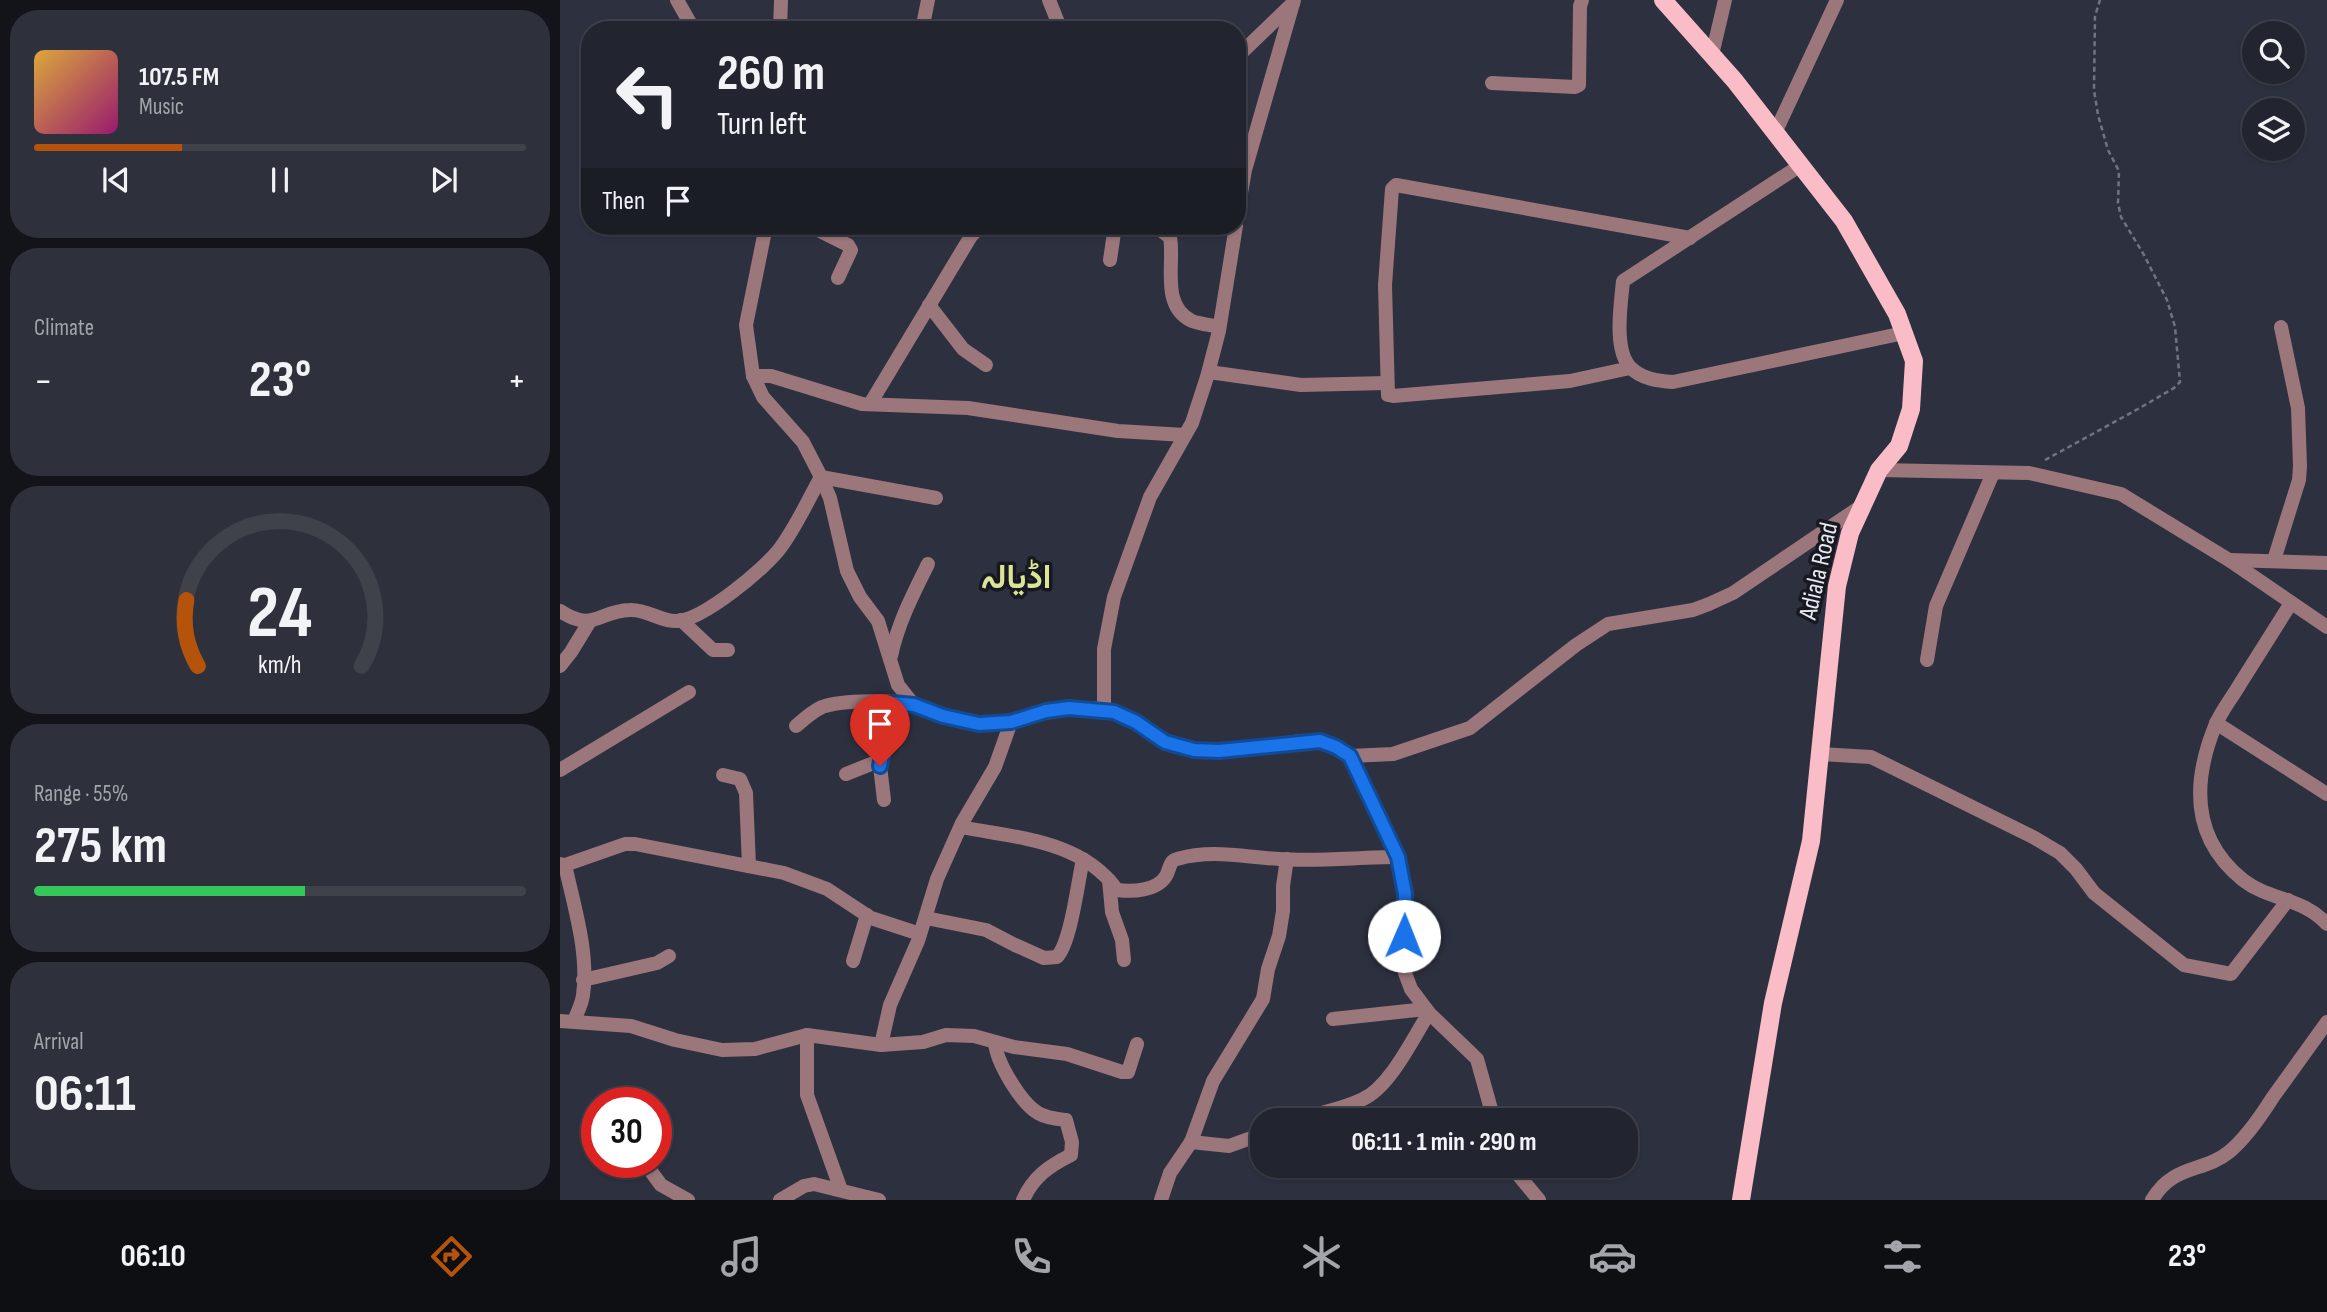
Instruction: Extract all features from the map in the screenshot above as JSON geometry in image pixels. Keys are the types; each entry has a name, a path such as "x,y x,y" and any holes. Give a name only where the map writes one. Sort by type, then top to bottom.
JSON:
{"main road":[{"name":"Adiala Road","path":"1662,0 1712,55 1844,221 1897,314 1914,361 1910,409 1899,446 1879,470 1850,533 1837,586 1811,841 1773,1003 1741,1200"}],"street":[{"path":"677,0 689,21"},
{"path":"781,21 782,0"},
{"path":"924,21 928,0"},
{"path":"1049,0 1057,21"},
{"path":"1492,83 1579,85 1582,0"},
{"path":"1712,55 1725,0"},
{"path":"1775,133 1837,0"},
{"path":"1246,48 1294,1"},
{"path":"1246,167 1294,1"},
{"path":"1801,165 1623,281 1620,323 1622,350 1630,368 1651,380 1672,382 1903,333"},
{"path":"1630,368 1570,381 1388,395 1385,285 1392,189 1396,185 1690,238"},
{"path":"764,235 746,325 753,376 763,397 803,442 821,477 830,498 848,570 860,597 878,621 898,685 914,705"},
{"path":"828,235 848,245 851,250 838,278"},
{"path":"870,404 929,305 965,235"},
{"path":"1110,260 1114,235"},
{"path":"1167,235 1170,237 1170,282 1179,310 1193,321 1219,327"},
{"path":"1104,711 1104,649 1114,597 1150,497 1192,423 1209,372 1234,235"},
{"path":"929,305 963,349 986,365"},
{"path":"2274,560 2299,480 2300,466 2298,408 2281,327"},
{"path":"1209,372 1301,385 1387,383"},
{"path":"753,376 771,376 862,404 968,408 1118,431 1185,435"},
{"path":"1879,470 2029,473 2121,494 2229,560 2327,627"},
{"path":"1927,660 1936,606 1993,472"},
{"path":"821,477 936,498"},
{"path":"560,611 571,618 590,621 595,621 611,611 634,609 664,619 681,620 692,617 735,590 779,550 821,477"},
{"path":"1350,756 1393,754 1470,728 1576,645 1608,624 1693,610 1709,604 1752,580 1863,505"},
{"path":"2229,560 2327,563"},
{"path":"890,662 895,636 928,564"},
{"path":"2291,603 2216,723 2203,765 2201,792 2204,824 2217,855 2244,881 2310,909 2327,924"},
{"path":"681,620 713,650 728,650"},
{"path":"560,666 590,621"},
{"path":"560,770 689,692"},
{"path":"884,800 881,760 892,703"},
{"path":"796,726 820,708 835,704 914,705 962,722 979,724 1011,722 1046,711 1069,708 1114,712 1136,722 1165,742 1194,750 1219,751 1320,741 1336,747 1350,756 1398,857 1406,913 1403,960 1411,989 1428,1011 1477,1059 1491,1108"},
{"path":"881,1045 890,1005 926,918 935,886 961,827 995,767 1011,722"},
{"path":"2216,723 2327,794"},
{"path":"1820,754 1871,757 2033,837 2060,853 2094,893 2184,965 2231,974 2288,900"},
{"path":"846,774 881,760"},
{"path":"723,775 740,779 746,793 749,866"},
{"path":"961,827 1062,848 1083,859 1109,879 1117,890 1130,892 1150,888 1164,878 1171,862 1176,859 1218,853 1287,859 1398,857"},
{"path":"920,933 884,923 867,915 812,881 785,873 635,844 625,844 562,864 579,930 583,980 583,997 567,1021 631,1027 722,1050 755,1049 807,1035 881,1045 923,1042 958,1034 1066,1054 1122,1072 1128,1072 1137,1044"},
{"path":"926,918 986,930 1044,958 1057,957 1069,928 1083,859"},
{"path":"1161,1200 1170,1173 1191,1142 1213,1081 1264,999 1268,970 1279,936 1287,859"},
{"path":"1109,879 1112,912 1122,940 1124,960"},
{"path":"853,961 867,915"},
{"path":"583,980 657,963 669,957"},
{"path":"1332,1019 1428,1011"},
{"path":"1336,1108 1375,1092 1392,1070 1428,1011"},
{"path":"2152,1200 2159,1189 2184,1170 2229,1152 2258,1119 2327,1021"},
{"path":"807,1035 807,1095 841,1190"},
{"path":"995,1042 1003,1067 1023,1100 1038,1113 1066,1120 1072,1142 1071,1155 1046,1168 1028,1187 1023,1200"},
{"path":"1191,1142 1229,1146 1250,1138"},
{"path":"656,1178 661,1185 688,1200"},
{"path":"1521,1178 1539,1200"},
{"path":"780,1200 804,1186 814,1184 873,1199"}],"path":[{"path":"2029,473 2038,464 2138,409 2180,382 2175,327 2156,278 2121,217 2118,203 2119,171 2108,150 2098,116 2094,90 2095,16 2100,0"}],"district":[{"name":"اڈیالہ","path":"1016,578"}],"route":[{"path":"880,766 892,703 914,705 962,722 979,724 1011,722 1046,711 1069,708 1114,712 1136,722 1165,742 1194,750 1219,751 1320,741 1350,756 1398,857 1405,894 1404,936"}]}
